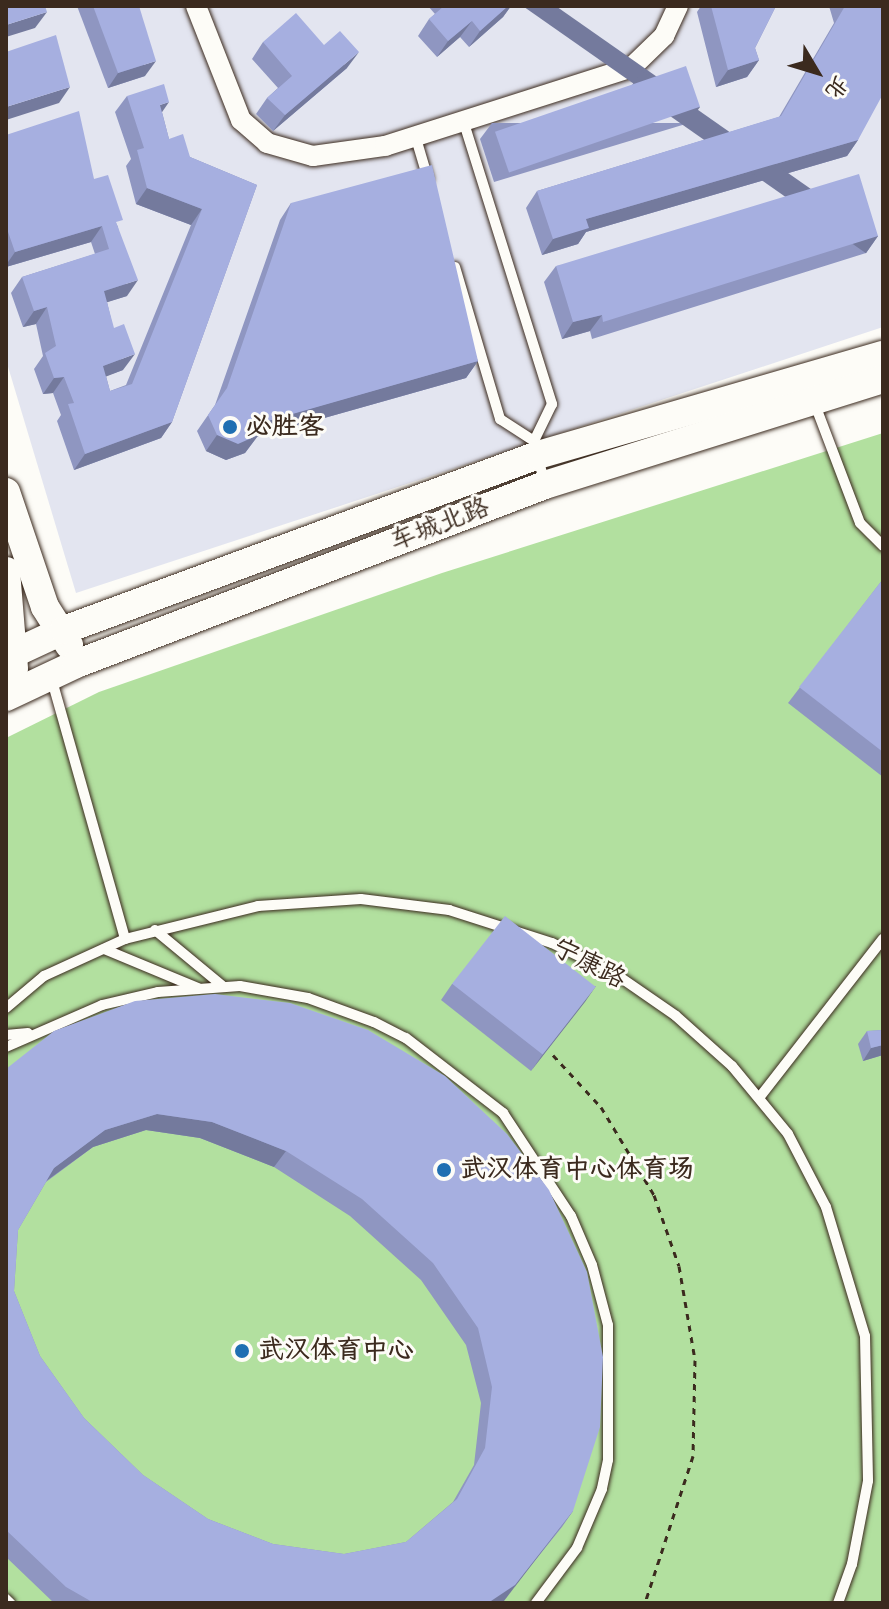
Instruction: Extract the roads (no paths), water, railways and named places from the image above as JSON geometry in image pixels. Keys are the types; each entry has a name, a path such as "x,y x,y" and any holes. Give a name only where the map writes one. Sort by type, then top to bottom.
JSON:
{"main road":[{"name":"车城北路","path":"8,656 64,630 536,448 883,355"},
{"name":"车城北路","path":"13,693 63,670 545,485 883,379"},
{"path":"6,492 45,607 64,630 63,670"},
{"path":"6,571 8,656 13,693"}],"street":[{"path":"196,6 241,120 267,143 313,156 385,146 632,67 664,36 678,6"}],"lane":[{"path":"463,120 552,404 536,448 545,485"},
{"path":"415,135 433,195"},
{"path":"451,255 500,419 536,448"},
{"path":"814,401 860,523 883,546"},
{"path":"63,670 125,939"},
{"name":"宁康路","path":"6,1008 44,976 125,939 258,906 361,899 449,910 552,943 614,973 676,1016 732,1066 788,1134 826,1207 865,1336 868,1481 838,1603"},
{"path":"155,930 224,987"},
{"path":"759,1098 883,939"},
{"path":"104,949 201,989"},
{"path":"6,1047 34,1032 102,1005 224,987 308,998 406,1038 503,1113 571,1216 592,1265 608,1325 608,1460 577,1548 536,1603"},
{"path":"6,1035 34,1032"}],"place":[{"name":"必胜客","path":"230,427"},
{"name":"武汉体育中心体育场","path":"444,1170"},
{"name":"武汉体育中心","path":"242,1351"}]}
